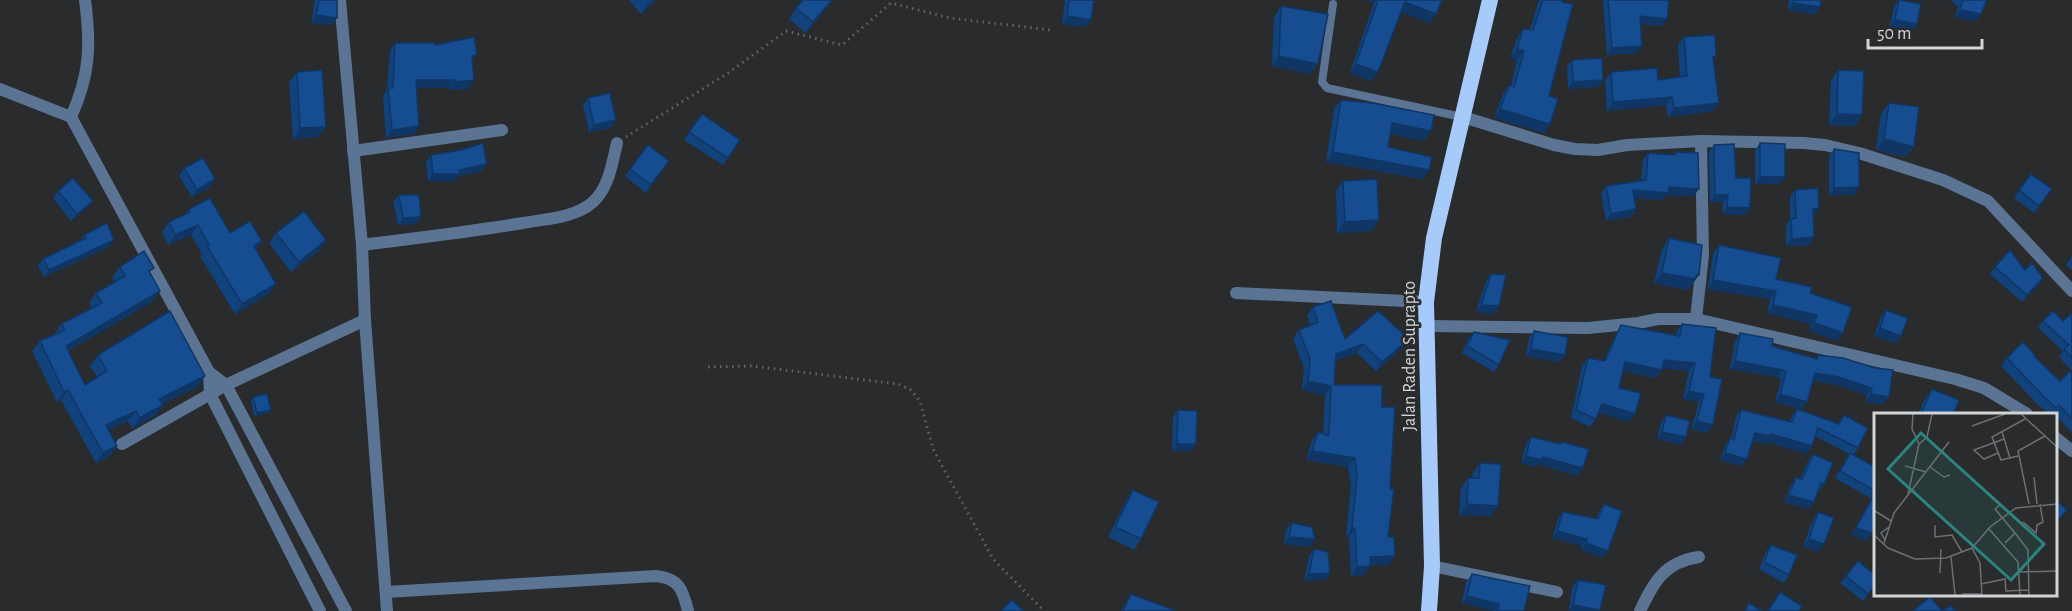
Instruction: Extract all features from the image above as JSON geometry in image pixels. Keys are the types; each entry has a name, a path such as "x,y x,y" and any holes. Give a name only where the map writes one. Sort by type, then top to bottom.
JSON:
{"highway":[{"name":"Jalan Raden Suprapto","path":"1429,611 1432,566 1426,302 1434,238 1490,0"}],"street":[{"path":"71,117 82,92 87,71 85,0"},
{"path":"340,0 362,245 365,320 387,611"},
{"path":"0,89 71,117 209,372 226,386 346,611"},
{"path":"1463,117 1554,145 1575,149 1598,150 1701,141 1825,145 1859,153 1943,180 1988,201 2072,291"},
{"path":"353,151 502,130"},
{"path":"1696,319 1703,255 1701,141"},
{"path":"362,245 469,232 575,213 592,202 602,191 608,180 617,143"},
{"path":"1236,293 1426,302"},
{"path":"1427,326 1588,328 1658,319 1696,319 1955,379 1984,388 2025,413"},
{"path":"122,444 210,394 365,320"},
{"path":"209,372 210,394 320,611"},
{"path":"2057,440 2072,452"},
{"path":"1640,611 1649,592 1672,565 1682,559 1699,557"},
{"path":"1432,566 1557,592"},
{"path":"386,592 656,576 666,577 678,585 683,592 688,611"}],"lane":[{"path":"1333,4 1322,82 1325,87 1463,117"}],"path":[{"path":"617,143 728,73 786,31 842,45 891,3 950,18 1051,30"},
{"path":"708,367 752,366 898,384 911,390 920,401 933,449 993,560 1044,611"}],"building":[{"path":"319,0 337,0 337,18 316,15"},
{"path":"803,0 832,0 813,22 796,8"},
{"path":"1069,0 1094,0 1091,20 1067,16"},
{"path":"1378,0 1442,0 1436,14 1405,2 1378,72 1356,64"},
{"path":"1543,0 1562,0 1562,2 1573,4 1549,96 1558,99 1550,124 1500,109 1509,85 1514,87 1524,51 1517,49 1523,29 1533,30"},
{"path":"1608,0 1669,0 1667,19 1640,16 1642,46 1612,48"},
{"path":"1793,0 1821,0 1820,7 1793,3"},
{"path":"1899,0 1921,4 1917,24 1895,20"},
{"path":"1963,0 1987,0 1981,14 1960,10"},
{"path":"1281,6 1328,14 1318,64 1279,56"},
{"path":"1715,35 1716,56 1713,57 1719,103 1674,108 1672,97 1613,102 1611,72 1657,68 1658,80 1687,76 1684,37"},
{"path":"474,37 477,55 472,56 474,80 455,82 455,80 416,80 419,126 392,130 388,88 393,88 395,43 435,43 435,45"},
{"path":"1602,58 1603,80 1573,82 1572,60"},
{"path":"322,70 326,127 300,128 297,72"},
{"path":"1838,70 1864,71 1862,115 1837,114"},
{"path":"610,93 616,120 594,125 588,98"},
{"path":"1341,100 1372,103 1434,115 1431,131 1392,123 1388,147 1432,157 1429,170 1333,152"},
{"path":"1889,103 1919,107 1914,147 1884,139"},
{"path":"702,114 740,140 728,158 689,132"},
{"path":"483,143 487,164 459,170 459,174 433,174 431,155 461,150"},
{"path":"1760,143 1785,144 1785,177 1760,177"},
{"path":"1734,144 1736,178 1751,178 1750,208 1727,207 1728,195 1715,195 1714,145"},
{"path":"648,145 669,161 651,185 630,169"},
{"path":"1834,149 1859,153 1859,187 1834,188"},
{"path":"1675,152 1698,153 1699,189 1669,187 1668,193 1633,190 1636,209 1611,214 1606,186 1646,180 1648,153 1675,155"},
{"path":"203,158 215,179 197,190 184,168"},
{"path":"2031,174 2052,189 2039,206 2019,190"},
{"path":"73,178 93,201 77,214 58,191"},
{"path":"1377,179 1379,220 1345,222 1343,181"},
{"path":"1818,188 1819,208 1813,209 1814,237 1792,239 1791,219 1796,218 1795,190"},
{"path":"399,195 419,195 421,217 403,218"},
{"path":"210,198 230,233 250,221 262,241 254,246 276,284 242,304 207,246 209,245 198,225 175,235 169,222 190,212 189,209"},
{"path":"304,211 326,240 299,262 276,233"},
{"path":"107,223 114,240 49,270 43,259 86,238 84,235"},
{"path":"1669,238 1702,245 1699,275 1697,274 1695,279 1662,273"},
{"path":"1719,245 1781,258 1776,279 1812,287 1810,293 1852,307 1843,333 1815,323 1817,315 1773,305 1776,291 1713,280"},
{"path":"2010,250 2025,270 2032,263 2043,278 2027,295 1995,267"},
{"path":"144,251 154,268 149,271 160,291 66,346 85,385 107,371 98,355 170,311 205,376 159,399 163,405 140,418 136,411 106,425 117,446 103,453 68,390 64,392 40,341 65,330 61,324 102,303 96,293 125,276 120,267"},
{"path":"1491,274 1506,275 1499,306 1481,305"},
{"path":"1331,301 1345,339 1378,311 1409,339 1382,362 1363,344 1336,354 1334,385 1382,385 1382,407 1395,407 1390,489 1394,489 1388,537 1394,537 1395,556 1370,557 1370,566 1357,567 1355,528 1352,528 1357,477 1355,458 1312,451 1318,432 1329,436 1331,386 1308,381 1310,359 1299,330 1318,322 1313,307"},
{"path":"1886,310 1908,318 1901,336 1880,328"},
{"path":"2053,311 2063,321 2072,313 2072,358 2064,349 2069,345 2043,321"},
{"path":"1682,324 1716,328 1710,377 1722,379 1713,425 1697,421 1704,394 1689,391 1695,363 1664,360 1662,370 1625,362 1619,388 1641,393 1635,414 1602,404 1596,419 1576,410 1588,358 1605,361 1621,325 1680,336"},
{"path":"1534,331 1568,337 1565,355 1531,349"},
{"path":"1474,332 1510,340 1499,365 1467,346"},
{"path":"1740,333 1773,339 1772,346 1817,359 1818,355 1843,358 1875,368 1893,370 1889,397 1871,394 1872,388 1839,377 1815,373 1807,402 1780,394 1786,372 1735,361"},
{"path":"2023,342 2060,381 2070,371 2072,373 2072,418 2059,405 2056,408 2044,397 2007,358"},
{"path":"1932,389 1959,400 1954,413 1921,413"},
{"path":"267,394 271,410 257,413 253,397"},
{"path":"1797,409 1839,424 1844,415 1868,428 1858,448 1818,428 1812,446 1771,434 1771,436 1755,433 1747,459 1725,453 1730,438 1734,440 1741,410 1792,422"},
{"path":"1178,410 1197,411 1196,444 1177,444"},
{"path":"1666,415 1690,421 1686,437 1662,432"},
{"path":"1531,437 1589,449 1583,468 1543,457 1541,460 1526,456"},
{"path":"1850,453 1874,466 1874,490 1840,471"},
{"path":"1813,454 1833,463 1824,484 1821,483 1814,502 1789,495 1796,477 1802,480"},
{"path":"1480,463 1501,464 1498,506 1467,504 1468,478 1479,478"},
{"path":"1133,490 1159,502 1141,539 1115,527"},
{"path":"1874,495 1872,533 1856,528"},
{"path":"2057,501 2067,510 2057,521"},
{"path":"1604,504 1622,511 1608,551 1586,543 1587,539 1557,531 1563,512 1598,519"},
{"path":"1818,512 1834,518 1824,544 1809,539"},
{"path":"1292,523 1312,527 1315,539 1289,537"},
{"path":"1771,545 1797,555 1789,575 1764,562"},
{"path":"1314,549 1328,552 1330,573 1309,574"},
{"path":"1858,561 1874,574 1874,586 1868,594 1846,576"},
{"path":"1472,574 1530,586 1524,611 1497,611 1499,604 1467,596"},
{"path":"1578,580 1606,585 1600,610 1573,605"},
{"path":"1780,592 1802,606 1799,611 1768,611"},
{"path":"1131,594 1176,611 1123,611"},
{"path":"1930,597 1942,611 1913,611"},
{"path":"1012,600 1024,611 1001,611"},
{"path":"1749,603 1762,611 1745,611"},
{"path":"1950,606 1956,611 1942,611"}]}
